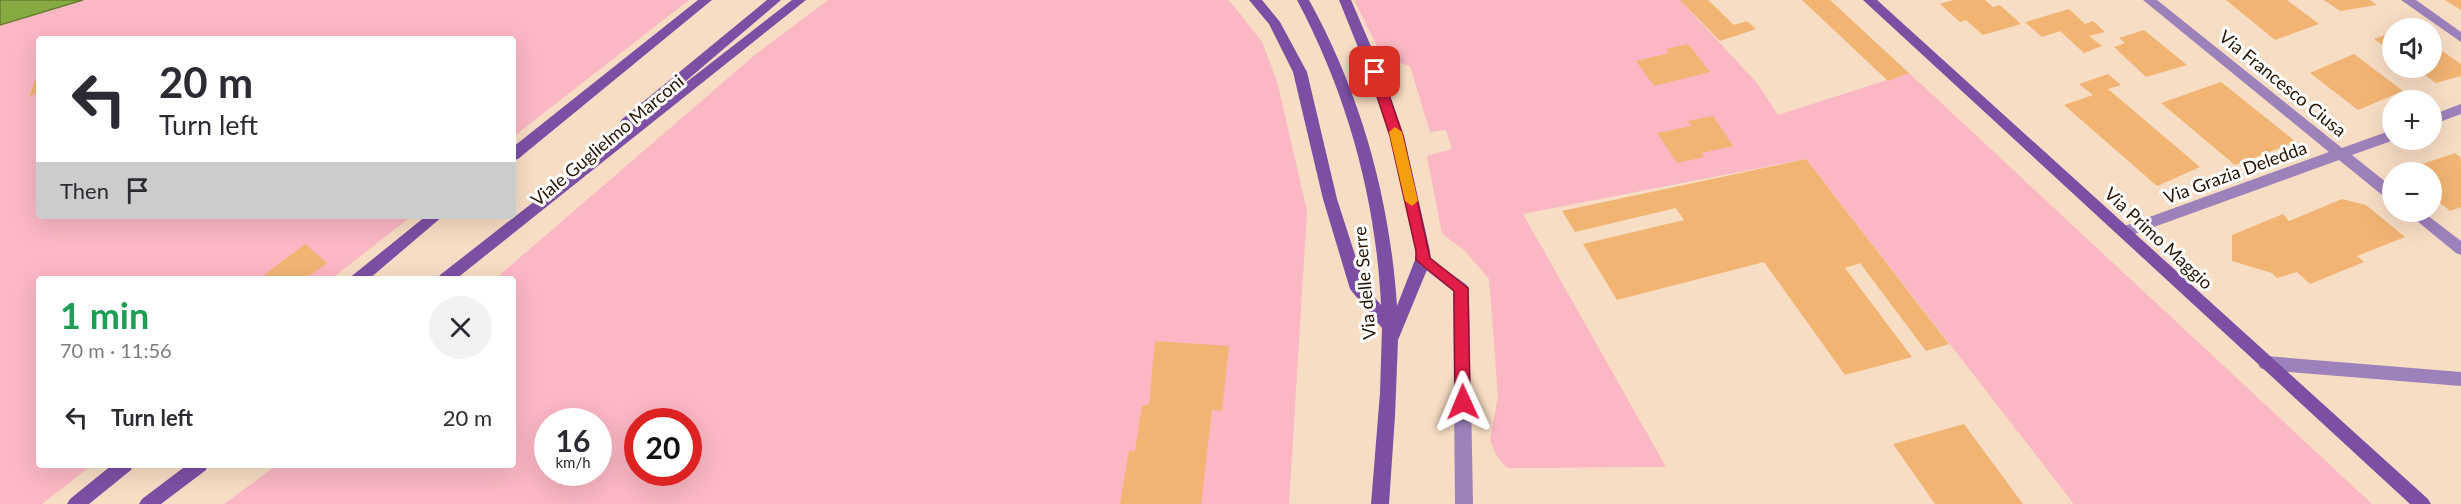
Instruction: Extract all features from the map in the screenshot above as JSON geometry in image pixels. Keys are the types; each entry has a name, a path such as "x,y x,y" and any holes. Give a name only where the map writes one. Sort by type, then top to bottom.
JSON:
{"main road":[{"path":"516,153 706,0"},
{"name":"Viale Guglielmo Marconi","path":"516,216 775,0"},
{"path":"449,276 800,0"},
{"path":"1255,0 1275,22 1300,72 1330,199 1358,289 1390,335"},
{"name":"Via delle Serre","path":"1303,0 1333,57 1348,102 1364,156 1387,275 1390,335 1389,390 1380,504"},
{"path":"1345,0 1375,72 1397,136 1423,251 1423,260 1390,335"},
{"name":"Via Primo Maggio","path":"1869,0 2422,504"},
{"path":"362,276 432,219"},
{"name":"Viale Guglielmo Marconi","path":"444,276 512,219"},
{"path":"76,504 121,468"},
{"path":"148,504 196,468"}],"street":[{"name":"Via Francesco Ciusa","path":"2149,0 2382,187"},
{"path":"2407,0 2461,38"},
{"path":"2442,116 2461,109"},
{"name":"Via Grazia Deledda","path":"2124,232 2382,139"},
{"path":"2426,222 2461,249"},
{"path":"1423,260 1461,288 1464,504"},
{"path":"2266,363 2461,379"}],"shaded area":[{"path":"0,0 689,0 516,135 516,36 36,36 36,219 408,219 335,276 36,276 36,468 88,468 42,504 0,504"},
{"path":"0,0 83,0 0,25"},
{"path":"828,0 1228,0 1262,42 1277,81 1307,211 1289,504 224,504 273,468 516,468 516,276 498,276 756,54"},
{"path":"1354,0 1680,0 1757,83 1778,115 1909,73 2372,504 2074,504 1806,159 1523,214 1666,467 1507,468 1496,455 1490,440 1498,396 1489,279 1464,250 1442,234 1427,156 1452,149 1446,130 1430,132 1410,66 1383,58"}],"building":[{"path":"1680,0 1708,0 1734,25 1747,21 1756,29 1720,41"},
{"path":"1802,0 1830,0 1909,73 1888,81"},
{"path":"1953,0 1985,0 1993,7 2000,5 2021,24 1983,35 1966,20 1960,22 1940,4"},
{"path":"2226,0 2287,0 2319,24 2275,40"},
{"path":"2324,0 2370,0 2377,5 2340,11"},
{"path":"2445,0 2461,0 2461,10"},
{"path":"2069,9 2085,24 2093,21 2105,32 2089,36 2102,46 2084,53 2060,31 2042,37 2025,22"},
{"path":"2144,30 2187,65 2146,77 2114,47 2125,43 2119,38"},
{"path":"2382,36 2382,45 2374,39"},
{"path":"1688,44 1710,72 1654,86 1636,61 1669,53 1666,49"},
{"path":"2442,51 2461,64 2461,76 2436,83 2429,78 2442,78"},
{"path":"2354,54 2382,75 2382,78 2386,78 2402,90 2382,90 2382,100 2358,110 2310,73"},
{"path":"2108,74 2121,85 2108,89 2200,167 2157,186 2064,105 2093,95 2079,84"},
{"path":"36,78 36,94 29,97"},
{"path":"2221,82 2296,142 2235,165 2161,103"},
{"path":"1713,116 1733,146 1702,153 1704,157 1677,163 1657,133 1691,126 1688,121"},
{"path":"2455,153 2461,158 2461,207 2450,211 2442,204 2442,162 2428,162"},
{"path":"1806,159 1949,344 1926,351 1860,263 1845,268 1912,357 1845,375 1764,262 1617,300 1583,244 1684,220 1676,208 1575,232 1562,211"},
{"path":"2342,199 2366,205 2382,218 2382,222 2387,222 2405,237 2357,256 2364,262 2310,284 2297,272 2277,278 2272,273 2232,261 2232,235 2283,214 2289,221"},
{"path":"305,244 327,263 309,276 263,276"},
{"path":"1155,341 1229,346 1222,411 1212,410 1201,504 1120,504 1129,450 1135,451 1142,405 1149,405"},
{"path":"1964,424 2023,504 1935,504 1893,444"}],"slow traffic":[{"path":"1395,132 1412,201"}],"route":[{"path":"1375,72 1397,136 1423,251 1423,260 1461,288 1463,402"}]}
